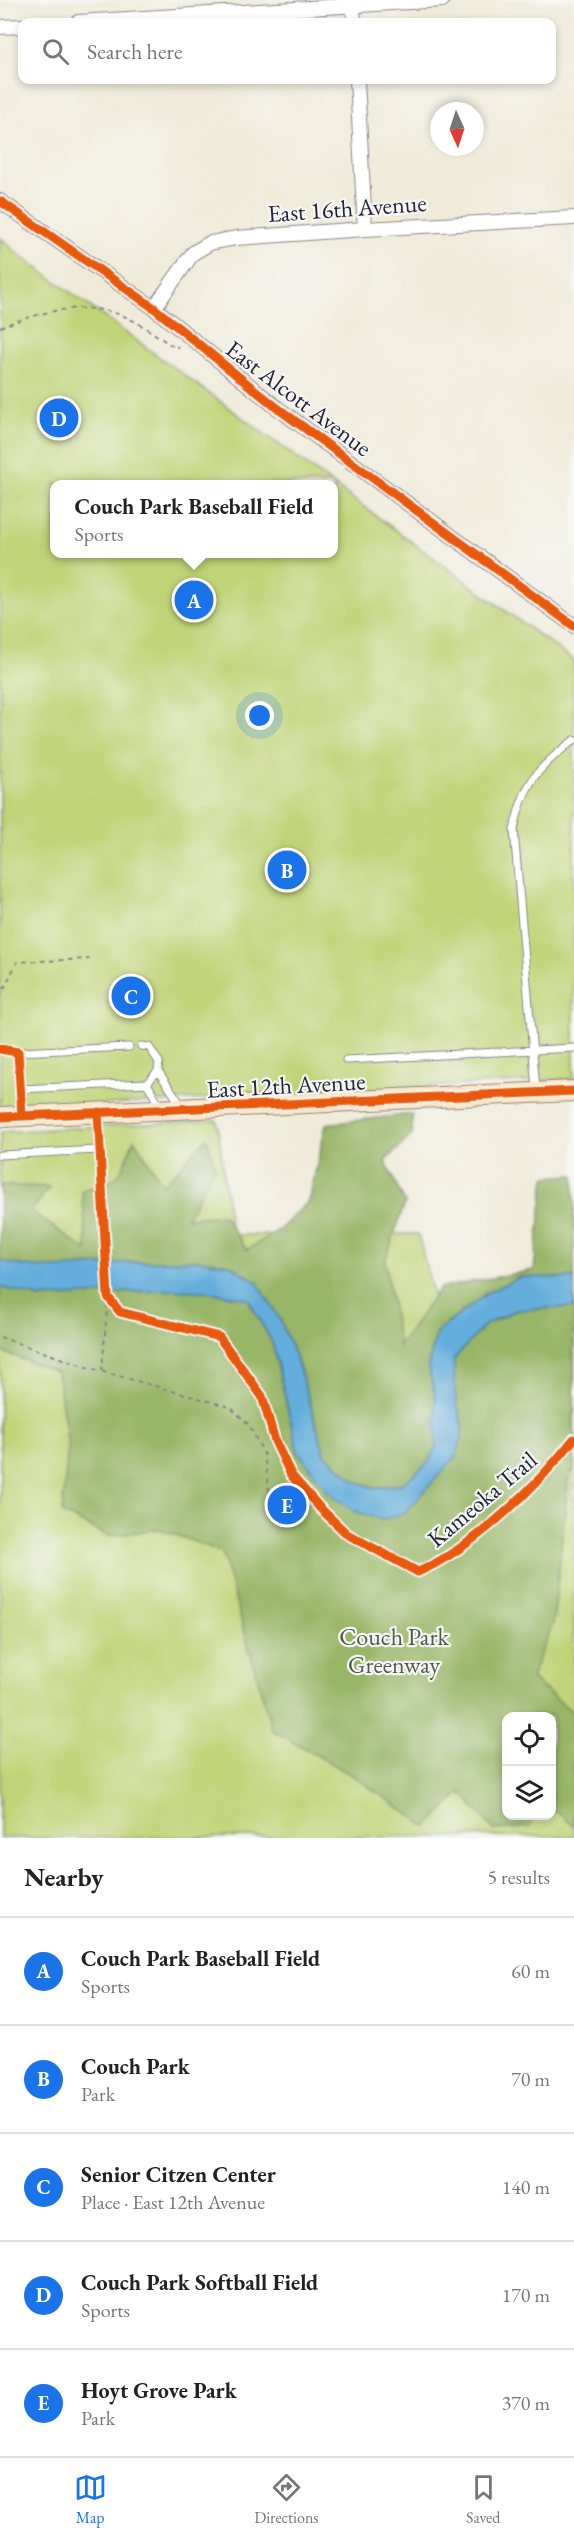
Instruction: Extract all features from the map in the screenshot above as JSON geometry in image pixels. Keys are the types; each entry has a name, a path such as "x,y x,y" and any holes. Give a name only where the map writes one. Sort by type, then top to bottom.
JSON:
{"street":[{"path":"123,18 270,5 353,5 442,0"},
{"path":"353,5 354,18"},
{"path":"0,27 18,26"},
{"path":"357,84 365,229"},
{"name":"East Alcott Avenue","path":"0,201 154,308 276,407 574,626"},
{"name":"East 16th Avenue","path":"154,308 193,253 210,243 236,238 365,229 574,219"},
{"name":"East 12th Avenue","path":"0,1117 574,1091"}],"lane":[{"path":"536,1093 514,830 520,798 537,772 574,740"},
{"path":"141,1046 149,1047 155,1053 159,1062 159,1071 183,1109"},
{"path":"22,1116 18,1052 129,1047"},
{"path":"346,1060 574,1048"},
{"path":"20,1089 147,1083 159,1071"},
{"path":"147,1083 162,1110"},
{"path":"0,1155 98,1150 98,1112"}],"path":[{"path":"0,327 48,310 83,308 121,315 176,348 187,335"},
{"path":"0,997 17,962 90,959"},
{"path":"108,1292 120,1312"},
{"path":"102,1371 108,1292"},
{"path":"0,1338 102,1371 230,1407 249,1425 264,1454 271,1503 323,1511"},
{"path":"312,1500 323,1511"}],"green space":[{"path":"0,237 17,253 328,480 50,480 50,558 338,558 338,488 574,661 574,1079 0,1110"},
{"path":"412,1114 412,1135 385,1161 405,1203 385,1261 399,1346 440,1288 534,1270 545,1177 574,1175 574,1278 520,1277 487,1293 437,1332 428,1366 435,1395 437,1447 427,1464 402,1484 375,1488 355,1481 325,1454 298,1364 280,1319 229,1264 196,1260 121,1263 57,1270 31,1269 0,1261 0,1185 50,1187 31,1211 87,1251 82,1190 113,1180 122,1170 134,1139 163,1185 207,1138 215,1167 187,1218 223,1215 247,1250 279,1230 309,1201 326,1124"},
{"path":"217,1120 231,1235 418,1234 433,1294 574,1276 574,1836 0,1838 0,1132"},
{"name":"Couch Park Greenway","path":"0,1287 41,1298 165,1290 204,1291 248,1299 272,1342 298,1452 382,1520 463,1430 455,1394 454,1359 486,1324 517,1310 574,1307 574,1470 569,1473 553,1623 531,1678 574,1713 574,1826 556,1811 556,1712 502,1712 502,1820 532,1820 529,1827 494,1830 461,1792 427,1827 352,1775 272,1730 222,1552 160,1529 108,1536 62,1513 68,1445 57,1372 0,1351"}],"water":[{"path":"196,1260 229,1264 257,1282 280,1319 298,1364 325,1454 355,1481 375,1488 402,1484 427,1464 436,1447 435,1395 428,1366 437,1332 487,1293 520,1277 574,1278 574,1307 517,1310 486,1324 454,1359 455,1394 463,1430 457,1455 405,1513 382,1520 354,1511 327,1491 298,1452 272,1342 248,1299 204,1291 165,1290 41,1298 0,1287 0,1261 33,1267 61,1268 130,1262"}],"cycle path":[{"path":"0,201 154,308 276,407 574,626"},
{"path":"0,1049 18,1052 22,1116"},
{"path":"0,1117 574,1091"},
{"name":"Kameoka Trail","path":"98,1112 108,1297 120,1312 219,1337 262,1396 275,1441 291,1475 347,1534 418,1572 461,1548 482,1532 523,1496 574,1439"}],"place":[{"name":"Couch Park Softball Field","path":"59,418"},
{"name":"Couch Park Baseball Field","path":"194,600"},
{"name":"Couch Park","path":"287,870"},
{"name":"Senior Citzen Center","path":"131,996"},
{"name":"Hoyt Grove Park","path":"287,1505"}]}
